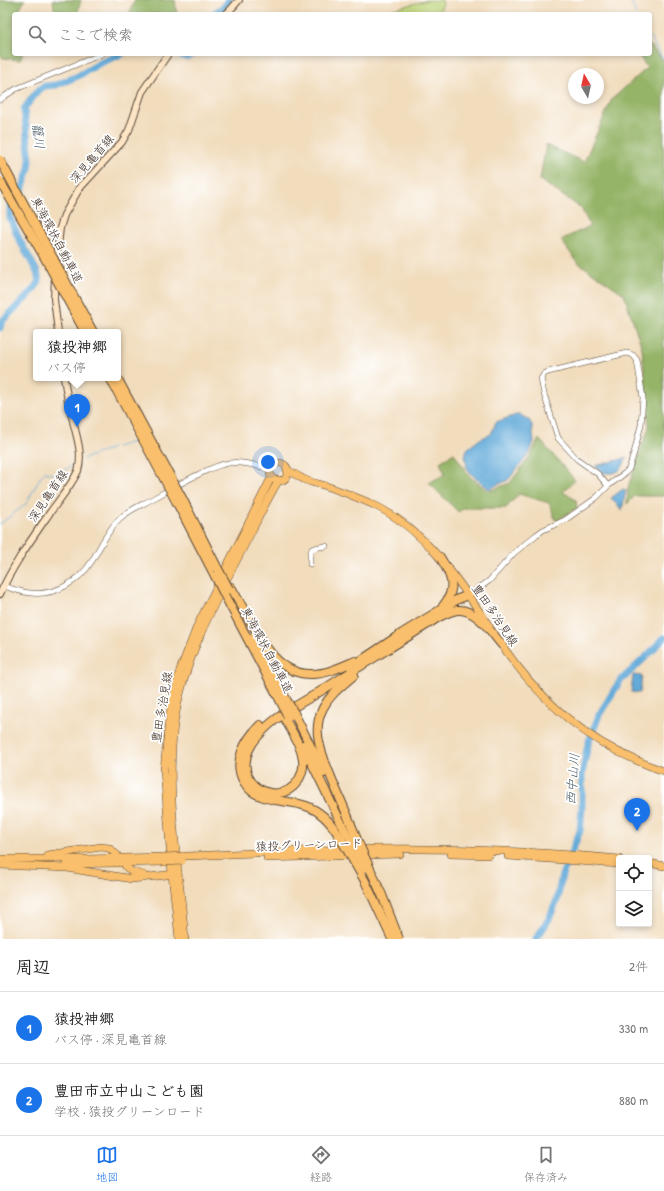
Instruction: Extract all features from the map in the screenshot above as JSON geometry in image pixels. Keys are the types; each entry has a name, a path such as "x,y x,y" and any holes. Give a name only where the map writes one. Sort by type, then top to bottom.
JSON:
{"highway":[{"name":"東海環状自動車道","path":"0,160 91,329"},
{"name":"東海環状自動車道","path":"0,181 46,260 83,329"},
{"name":"東海環状自動車道","path":"112,381 180,501 228,590 350,841 392,939"},
{"name":"東海環状自動車道","path":"119,381 180,501 217,569"},
{"path":"438,615 452,590 450,574 440,557"},
{"name":"東海環状自動車道","path":"228,590 252,646 283,704"},
{"path":"228,590 266,647 280,663 290,669 307,674 319,674 372,656"},
{"path":"350,841 327,819 312,808 294,802 268,798 254,793 242,779 240,770 239,760 245,744 252,733 262,723 275,714 438,615 461,603 469,594"},
{"path":"438,615 457,610 464,610 472,613 479,618 502,645"},
{"path":"289,716 303,760 302,772 297,782 288,790 278,793 267,792 253,784 246,770 245,759 256,738 276,719 372,656"},
{"path":"350,841 337,792 323,755 318,729 321,713 330,698 372,656"},
{"name":"東海環状自動車道","path":"350,841 382,895 399,939"}],"main road":[{"path":"228,12 239,0"},
{"name":"深見亀首線","path":"58,329 54,288 58,239 64,215 79,188 122,142 129,130 142,92 167,56"},
{"name":"深見亀首線","path":"0,594 11,570 78,471 80,464 80,450 66,395 64,381"},
{"name":"豊田多治見線","path":"185,939 175,874 164,770 169,719 176,684 184,658 198,624 275,464 280,463 285,466 287,470 304,480 328,487 374,505 400,520 429,545 440,557 469,594 518,668 554,707 609,747 638,762 664,771"},
{"name":"豊田多治見線","path":"179,939 171,782 174,724 180,693 196,645 208,616 282,479 287,474 287,470"},
{"name":"豊田多治見線","path":"271,472 273,478 304,480"},
{"path":"0,859 45,856 101,847 108,848 117,855"},
{"name":"猿投グリーンロード","path":"0,859 182,859 373,849 476,850 575,858 616,864"},
{"name":"猿投グリーンロード","path":"575,858 616,859"},
{"name":"猿投グリーンロード","path":"0,865 87,864 165,859"},
{"path":"652,863 664,865"},
{"path":"0,865 67,868 132,879 175,874"},
{"path":"126,867 136,874 150,876"},
{"path":"652,868 664,870"}],"street":[{"path":"0,100 16,89 97,56"},
{"path":"469,594 489,581 514,553 536,535 543,530 566,520 596,498 628,469 634,453 641,425 643,398 637,360 635,356 630,353 548,372 544,374 541,379 558,438 577,459 598,474 608,486"},
{"path":"4,586 30,593 46,593 67,586 83,573 91,563 113,526 126,514 136,507 216,466 229,463 242,463 271,472"},
{"path":"310,564 310,554 312,549 326,546"}],"green space":[{"path":"0,0 25,0 18,12 12,12 12,56 22,56 20,60 3,58 0,55"},
{"path":"53,0 81,0 78,12 55,12"},
{"path":"135,0 175,0 177,12 130,12"},
{"path":"427,0 442,0 443,4 439,12 383,12"},
{"path":"652,47 664,61 664,496 635,496 627,504 628,487 649,427 642,348 624,294 577,262 561,240 590,226 581,208 540,180 546,145 584,162 612,99 647,68 639,56 652,56"},
{"path":"539,439 575,480 563,492 576,500 577,508 556,521 549,503 519,494 506,508 464,508 458,512 429,483 445,474 440,462 454,453 470,477 489,491 510,483 530,456"}],"water":[{"path":"519,414 529,420 532,425 534,442 529,454 508,480 489,489 471,474 467,468 465,456 467,449 480,439 491,434 496,422"},
{"path":"626,458 620,470 614,473 604,473 595,466"},
{"path":"623,489 626,490 622,510 611,498"},
{"path":"633,675 642,676 640,693 631,692"}],"waterway":[{"name":"籠川","path":"216,12 224,7 229,0"},
{"path":"630,0 635,12"},
{"path":"652,40 664,59"},
{"name":"籠川","path":"0,328 2,321 25,299 39,281 37,272 19,239 10,218 10,206 21,194 29,168 30,160 24,109 38,90 45,86 56,85 78,76 100,63 117,56"},
{"name":"籠川","path":"183,56 189,56"},
{"path":"116,447 137,441"},
{"path":"83,459 112,448"},
{"path":"0,524 26,504 41,476 45,472 53,474 57,473 76,463"},
{"name":"西中山川","path":"536,939 549,919 557,900 562,875 580,831 582,774 588,744 599,715 620,681 664,638"}],"place":[{"name":"猿投神郷","path":"77,427"},
{"name":"豊田市立中山こども園","path":"637,831"}]}
